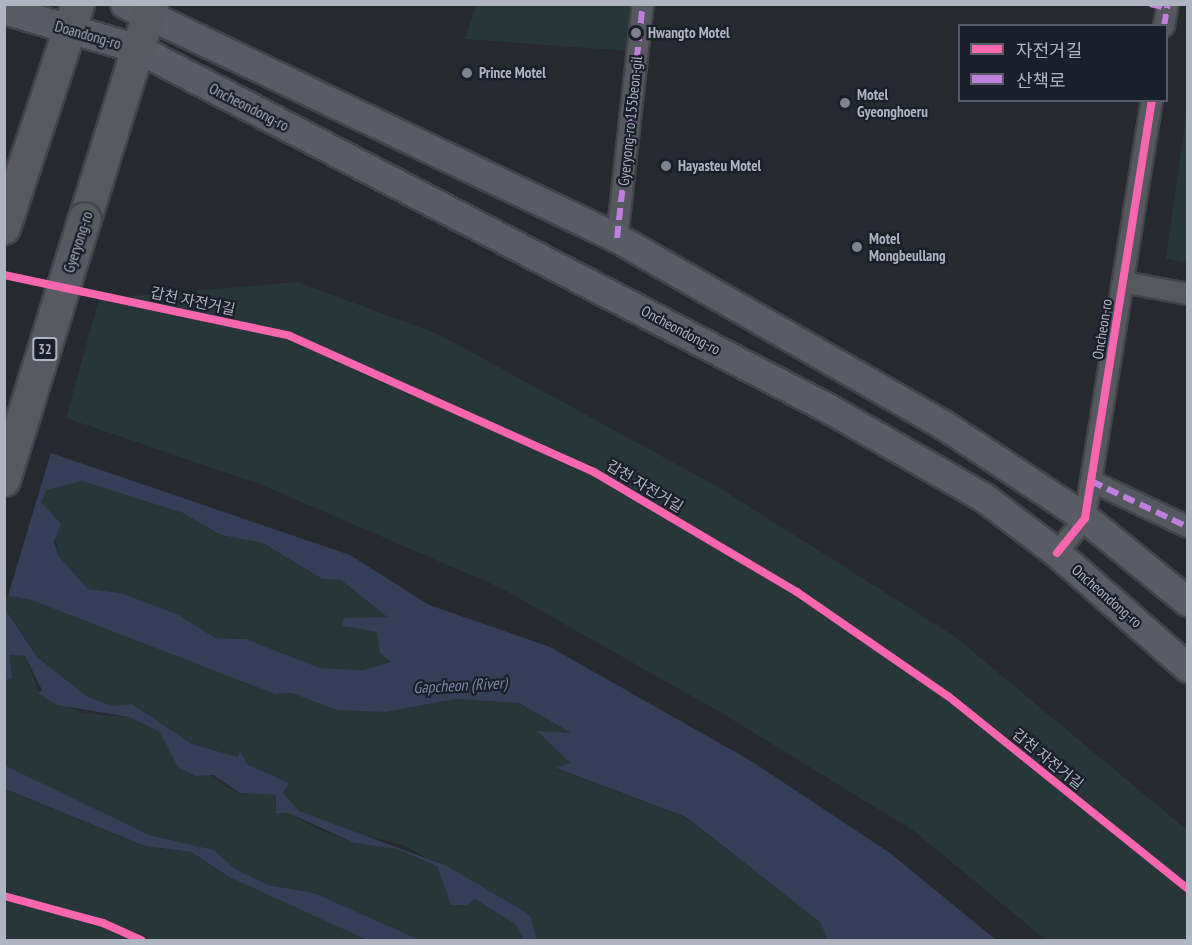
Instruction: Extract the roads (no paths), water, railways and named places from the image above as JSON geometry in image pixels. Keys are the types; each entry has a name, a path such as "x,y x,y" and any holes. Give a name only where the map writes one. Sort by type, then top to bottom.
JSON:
{"main road":[{"path":"142,7 617,238 942,424 1085,518 1188,602"},
{"name":"Gyeryong-ro","path":"4,480 138,49 142,7"},
{"name":"Doandong-ro","path":"4,10 74,17 138,49"},
{"path":"4,228 74,17"},
{"name":"Oncheondong-ro","path":"138,49 833,411 986,499 1057,553 1188,668"}],"street":[{"name":"Gyeryong-ro 155beon-gil","path":"617,238 643,4"},
{"name":"Oncheon-ro","path":"1057,553 1085,518 1152,102"},
{"path":"1123,282 1188,294"},
{"path":"1091,481 1188,527"}],"water":[{"name":"Gapcheon (River)","path":"4,437 350,555 429,605 550,647 751,761 890,853 996,940 828,940 820,922 686,817 556,768 570,763 537,731 571,733 519,703 456,699 386,712 337,710 292,693 275,694 31,600 5,595","holes":["82,481 183,513 221,535 263,543 322,579 341,580 387,617 344,618 342,626 377,632 380,653 391,662 363,670 320,668 246,639 215,638 179,615 121,593 88,589 58,555 54,542 61,524 41,502 47,490"]},
{"path":"4,607 37,657 88,697 112,706 132,704 192,744 238,757 240,751 247,764 289,783 283,793 299,811 447,866 530,915 537,940 524,940 515,924 475,899 467,905 451,905 437,866 397,849 354,843 289,813 276,813 276,795 240,793 213,775 196,776 178,767 160,732 129,717 57,705 38,693 42,690 25,656 10,655 12,679 5,680"},
{"path":"4,765 149,835 214,850 235,869 268,885 314,893 420,940 367,940 229,877 191,852 145,846 5,789"}],"place":[{"name":"Hwangto Motel","path":"636,33"},
{"name":"Prince Motel","path":"467,73"},
{"name":"Motel Gyeonghoeru","path":"845,103"},
{"name":"Hayasteu Motel","path":"666,166"},
{"name":"Motel Mongbeullang","path":"857,247"}]}
